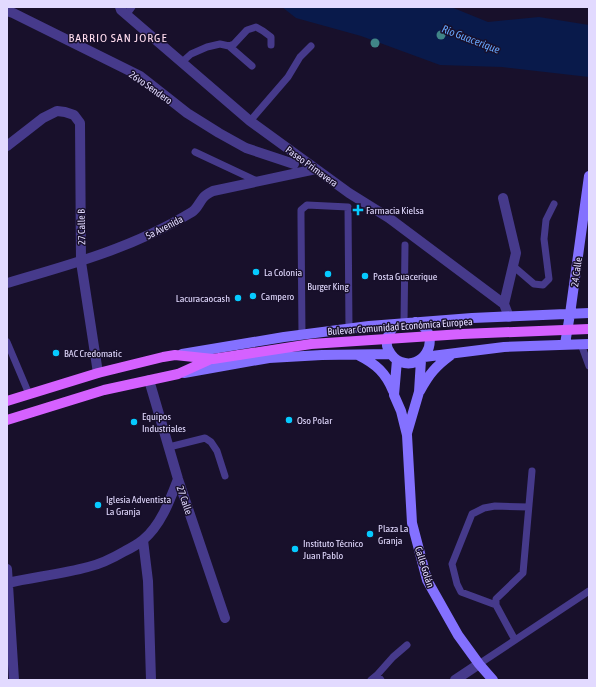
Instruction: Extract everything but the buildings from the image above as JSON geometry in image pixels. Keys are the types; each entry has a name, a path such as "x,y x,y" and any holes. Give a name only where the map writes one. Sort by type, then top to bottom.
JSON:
{"main road":[{"name":"24 Calle","path":"565,344 589,176"},
{"name":"Bulevar Comunidad Económica Europea","path":"415,322 589,313"},
{"path":"422,359 429,350 430,341 428,332 422,325 415,322 400,324 390,330 387,338 387,346 394,357 405,364 413,363 422,359 451,354 504,347 585,344"},
{"name":"Bulevar Comunidad Económica Europea","path":"7,401 98,373 163,357 349,328 400,324"},
{"name":"Bulevar Comunidad Económica Europea","path":"175,355 213,358 311,344 462,334 589,329"},
{"name":"Bulevar Comunidad Económica Europea","path":"7,420 104,390 178,374 269,358 356,354 394,357"},
{"path":"356,354 370,360 381,370 389,381 394,394"},
{"path":"419,392 427,378 438,365 451,354"},
{"name":"Calle Golán","path":"394,357 394,394 401,411 407,435 412,523 427,580 458,635 479,664 493,680"},
{"name":"Bulevar Comunidad Económica Europea","path":"178,374 213,358"},
{"name":"Calle Golán","path":"407,435 419,392 422,359"}],"street":[{"name":"Paseo Primavera","path":"120,7 130,11 182,62 250,121 316,169 389,218 504,304 510,317"},
{"name":"26vo Sendero","path":"7,11 140,76 187,113 246,148 294,164"},
{"name":"27 Calle B","path":"7,146 43,118 57,111 74,115 80,123 81,262 98,373"},
{"path":"289,174 293,170 294,164 294,158 291,151"},
{"name":"5a Avenida","path":"7,283 81,262 160,230 194,211 204,197 213,191 316,169"},
{"path":"503,198 516,253 504,304"},
{"name":"27 Calle","path":"149,380 178,479 225,618"},
{"path":"8,582 89,567 110,559 143,540 151,532 164,512 178,479"},
{"path":"143,540 148,581 151,680"},
{"path":"7,568 12,679"},
{"path":"455,680 479,664"}],"lane":[{"path":"229,46 234,44 247,30 256,27 271,37 271,45"},
{"path":"182,62 191,54 207,47 220,44 229,46 252,66"},
{"path":"250,121 288,77 300,57 311,46"},
{"path":"195,152 257,181"},
{"path":"349,192 349,328"},
{"path":"513,266 534,284 543,285 550,279 544,239 546,220 554,204"},
{"path":"302,335 301,210 307,205 348,206"},
{"path":"400,324 406,245"},
{"path":"7,342 29,394"},
{"path":"585,344 589,366"},
{"path":"169,447 205,438 211,442 217,451 225,476"},
{"path":"515,640 496,605 496,599 523,573 532,471"},
{"path":"496,605 461,592 457,584 452,564 472,514 484,508 495,506 528,507"},
{"path":"479,664 589,591"},
{"path":"371,680 379,678 393,657 407,645"}],"water":[{"name":"Río Guacerique","path":"282,7 451,7 488,22 539,17 589,25 589,77 502,67 440,65 361,36 296,18"}],"place":[{"name":"Farmacia Kielsa","path":"358,210"},
{"name":"La Colonia","path":"256,272"},
{"name":"Burger King","path":"328,274"},
{"name":"Posta Guacerique","path":"365,276"},
{"name":"Campero","path":"253,296"},
{"name":"Lacuracaocash","path":"238,298"},
{"name":"BAC Credomatic","path":"56,353"},
{"name":"Oso Polar","path":"289,420"},
{"name":"Equipos Industriales","path":"134,422"},
{"name":"Iglesia Adventista La Granja","path":"98,505"},
{"name":"Plaza La Granja","path":"370,534"},
{"name":"Instituto Técnico Juan Pablo","path":"295,549"}],"district":[{"name":"BARRIO SAN JORGE","path":"118,38"}]}
